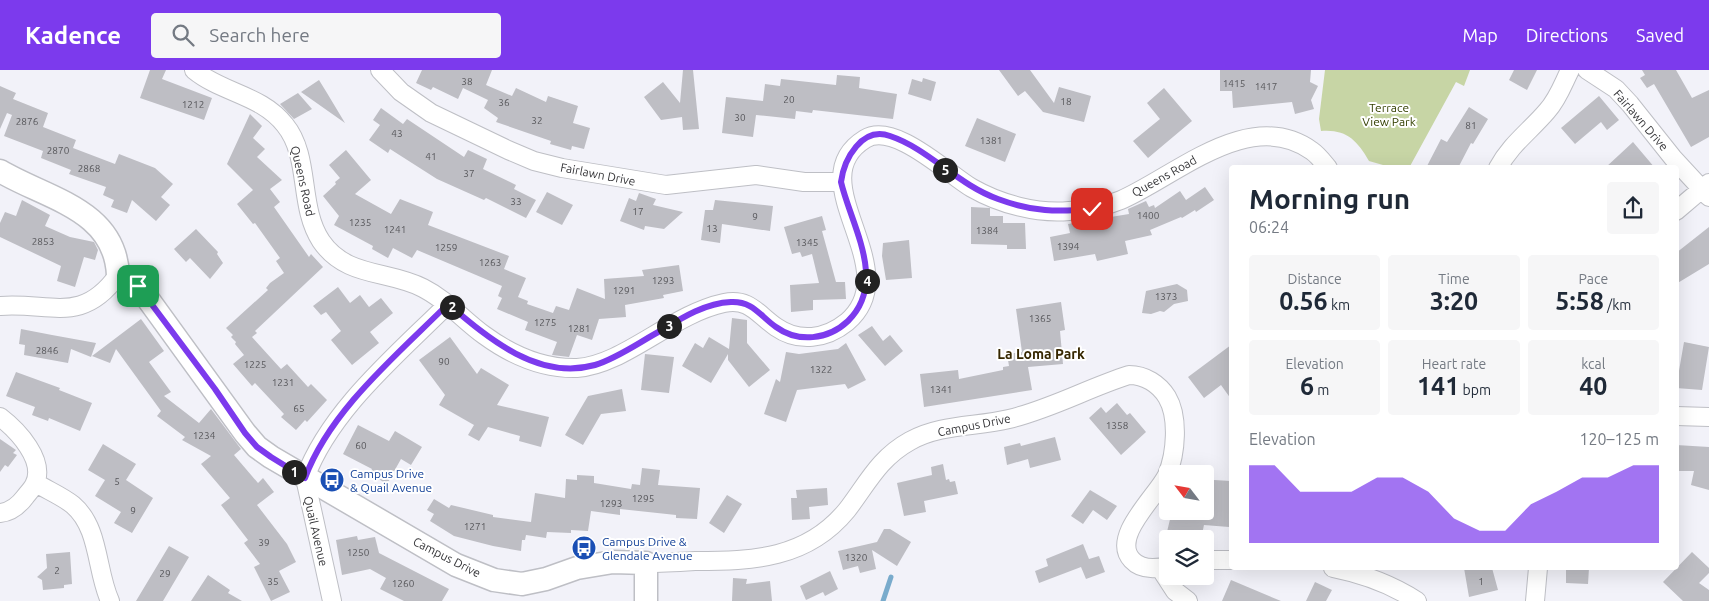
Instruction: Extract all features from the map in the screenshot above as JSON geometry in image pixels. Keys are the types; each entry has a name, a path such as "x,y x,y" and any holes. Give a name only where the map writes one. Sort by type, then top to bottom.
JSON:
{"street":[{"name":"Queens Road","path":"194,70 271,109 288,128 299,154 308,209 317,236 336,259 364,272 409,281 448,304 483,335 517,356 550,366 564,368 580,368 610,359 690,313 730,302 750,305 776,327 799,338 824,336 848,321 865,292 867,263 841,182 849,154 864,139 874,135 888,135 907,144 973,188 998,199 1025,207 1054,212 1092,209 1121,200 1219,146 1260,137 1286,139 1311,150 1325,165"},
{"name":"Fairlawn Drive","path":"380,70 401,92 431,113 508,150 562,168 666,185 756,175 804,182 841,182"},
{"path":"1500,165 1517,140 1548,111 1559,95 1570,70"},
{"name":"Fairlawn Drive","path":"1587,70 1616,89 1706,190"},
{"path":"0,171 22,184 61,200 77,209 100,228 111,242 117,260 118,275 108,289 86,305 62,310 17,305 0,306"},
{"path":"1679,209 1706,190"},
{"name":"Campus Drive","path":"118,275 140,288 257,447 305,478 456,565 494,580 522,584 546,579 577,568 612,562 750,560 766,558 788,551 826,531 846,510 879,464 910,441 949,427 1007,419 1040,410 1129,375 1143,377 1161,388 1171,404 1173,449 1167,475 1129,531 1125,546 1128,557 1134,563 1143,568 1159,567"},
{"name":"Quail Avenue","path":"332,601 305,478 311,462 337,422 363,389 395,354 448,304"},
{"path":"1679,416 1709,417"},
{"path":"0,417 14,427 27,444 36,463 36,483 19,505 0,513"},
{"path":"36,483 73,505 86,521 94,540 103,585 110,601"},
{"path":"1214,560 1229,560"},
{"path":"646,563 646,601"},
{"path":"1340,570 1369,577 1401,590 1417,601"},
{"path":"1535,601 1538,570"},
{"path":"1172,585 1175,591 1188,601"}],"green space":[{"name":"Terrace View Park","path":"1325,70 1470,70 1464,86 1456,82 1411,165 1383,165 1369,161 1360,147 1350,137 1337,132 1321,131 1319,119"}],"building":[{"path":"150,70 166,70 162,79 212,98 204,120 140,98"},
{"path":"422,70 492,70 486,85 512,96 516,88 546,102 548,96 578,106 573,123 590,128 584,149 572,146 571,150 550,144 551,141 496,122 498,118 484,108 488,100 463,88 458,99 433,87 431,90 416,83"},
{"path":"683,70 693,70 699,129 683,130 682,117 661,120 644,97 663,82 680,103"},
{"path":"999,70 1030,70 1054,103 1059,87 1091,96 1084,122 1043,112 1025,91 1018,96"},
{"path":"1220,70 1311,70 1310,82 1318,86 1311,100 1314,109 1295,114 1292,102 1233,108 1232,91 1220,91"},
{"path":"1514,70 1537,70 1527,90 1509,80"},
{"path":"1642,70 1676,70 1692,98 1709,90 1709,137 1691,147 1654,84 1647,88 1640,78 1645,75"},
{"path":"837,75 860,77 859,88 897,94 893,119 813,110 812,113 796,111 795,119 756,115 753,137 722,133 726,97 763,101 765,84 780,86 781,79 836,85"},
{"path":"923,78 936,82 931,101 908,94 912,79 922,82"},
{"path":"319,80 327,93 345,123 301,92"},
{"path":"0,86 16,93 13,99 48,113 43,127 76,140 73,148 115,164 119,154 155,168 173,184 161,197 170,205 156,221 132,200 127,213 111,207 114,200 103,195 106,187 69,174 71,170 41,158 43,151 4,136 12,115 7,113 0,129"},
{"path":"1164,88 1192,121 1148,158 1133,141 1160,119 1147,103"},
{"path":"298,93 312,109 294,119 280,104"},
{"path":"1599,96 1619,120 1607,130 1601,122 1575,144 1561,128"},
{"path":"1469,107 1488,119 1473,144 1471,143 1460,165 1428,165 1441,139 1447,142"},
{"path":"381,108 403,124 407,119 464,157 468,150 487,159 483,169 516,185 514,189 536,200 526,218 486,198 484,200 437,179 390,149 388,153 369,140 380,125 373,120"},
{"path":"250,114 262,126 253,138 265,149 257,157 282,180 270,189 280,202 274,207 309,257 311,254 323,267 255,331 257,333 252,337 281,369 287,364 308,387 311,384 327,400 307,422 305,420 296,430 281,417 284,414 255,383 252,386 233,364 244,355 231,337 233,335 226,328 268,290 266,288 270,283 284,273 276,261 280,258 255,223 253,224 237,204 253,190 227,164"},
{"path":"977,118 1016,134 1005,162 965,146"},
{"path":"1633,142 1652,165 1608,165"},
{"path":"346,150 371,180 355,194 391,214 400,199 433,212 428,225 509,256 504,269 526,278 518,297 528,301 527,304 553,313 556,306 569,310 577,288 605,299 604,279 644,276 642,270 679,265 683,291 663,295 664,298 625,305 626,317 599,319 592,340 577,335 569,357 552,355 557,342 525,330 528,322 497,309 502,298 498,296 502,286 417,250 412,258 393,248 388,258 372,249 373,246 334,225 339,216 323,196 340,178 329,165"},
{"path":"1205,187 1214,200 1196,212 1195,210 1182,218 1150,230 1152,235 1125,241 1128,254 1097,261 1095,254 1054,261 1050,237 1070,233 1068,224 1129,214 1128,209 1146,201 1149,207 1154,205 1155,208 1180,191 1186,200"},
{"path":"547,192 573,205 562,225 536,212"},
{"path":"639,193 656,199 653,205 683,212 664,229 645,226 644,230 620,221 629,198 636,201"},
{"path":"22,200 50,215 45,226 70,237 94,242 98,250 95,260 84,257 75,287 57,281 61,266 0,237 0,223 5,212 16,216"},
{"path":"715,200 773,206 770,231 722,224 720,243 701,240 705,210 713,210"},
{"path":"971,207 990,208 990,216 1003,216 1003,223 1025,223 1026,249 1007,249 1007,245 971,244"},
{"path":"822,216 826,230 822,231 836,282 845,282 846,299 813,300 813,310 791,312 790,285 819,283 812,254 802,257 800,252 792,254 784,227"},
{"path":"1709,227 1709,264 1679,282 1679,251"},
{"path":"196,229 218,252 217,254 223,263 210,279 190,258 186,262 174,249"},
{"path":"909,240 912,278 886,280 882,256 883,243"},
{"path":"1177,284 1187,290 1188,301 1174,304 1164,312 1142,313 1146,291"},
{"path":"338,287 350,303 360,295 369,307 381,298 393,313 370,332 379,343 352,365 331,340 341,331 326,312 321,315 313,306"},
{"path":"1061,302 1065,330 1060,331 1063,364 1028,367 1032,390 924,407 920,374 958,370 959,379 1003,370 1003,367 1009,366 1007,354 1022,352 1016,309"},
{"path":"732,318 747,320 747,343 770,370 749,387 728,360 728,354 711,383 682,366 695,343 703,348 709,337 729,349"},
{"path":"141,319 164,351 149,362 171,392 164,396 199,423 211,409 241,449 234,455 258,483 263,478 274,492 257,505 287,544 296,562 279,571 290,592 271,601 254,567 260,564 244,543 248,540 221,505 230,498 201,464 211,456 182,440 185,437 157,416 161,411 116,349 110,363 92,356"},
{"path":"872,326 883,341 890,335 903,351 885,366 858,335"},
{"path":"21,329 96,343 91,357 71,349 68,363 24,355 25,345 19,344"},
{"path":"450,337 477,374 481,368 509,385 497,405 549,417 541,447 519,441 520,436 488,427 479,441 468,435 474,425 439,405 445,395 419,360"},
{"path":"1684,342 1709,347 1702,390 1679,388 1679,371"},
{"path":"846,343 866,380 848,389 845,384 797,390 786,422 764,414 776,379 780,382 786,352 799,354 838,349"},
{"path":"1229,346 1229,396 1221,385 1204,398 1188,377"},
{"path":"645,354 674,357 669,393 641,390"},
{"path":"16,372 60,388 59,390 92,403 80,431 49,418 48,421 32,415 35,407 6,396"},
{"path":"622,389 626,411 601,414 583,445 565,435 588,396"},
{"path":"1117,403 1127,415 1130,413 1146,432 1121,455 1089,418 1101,407 1106,413"},
{"path":"358,425 389,441 395,431 422,447 411,465 401,459 387,484 370,474 372,469 343,454"},
{"path":"1055,437 1061,460 1030,468 1028,459 1007,465 1004,447 1020,443 1021,446"},
{"path":"0,439 16,450 13,453 17,455 8,467 5,465 0,472"},
{"path":"103,444 136,464 126,480 153,498 132,533 114,523 121,512 95,496 105,480 88,470"},
{"path":"1679,445 1709,447 1709,490 1691,485 1694,471 1679,471"},
{"path":"943,464 946,480 949,479 950,482 955,481 958,494 924,501 926,512 904,516 897,483 932,475 931,467"},
{"path":"642,468 660,470 658,485 700,488 697,519 676,518 676,515 620,509 620,515 591,511 588,531 571,530 571,533 547,532 546,538 526,535 525,540 522,540 521,551 454,536 430,521 434,514 427,510 434,499 449,508 451,505 493,515 493,517 531,522 535,493 565,498 566,479 577,480 577,475 594,476 594,483 631,489 632,484 640,485"},
{"path":"1214,480 1229,481 1229,527 1204,525 1203,530 1167,530 1170,520 1214,520"},
{"path":"827,488 828,505 809,507 810,519 792,520 791,498 797,498 796,490"},
{"path":"1090,490 1117,506 1107,520 1093,510 1083,524 1071,516"},
{"path":"727,495 742,504 724,533 709,523"},
{"path":"884,529 890,529 911,542 897,566 872,550 876,569 860,573 858,566 843,570 838,551 877,542"},
{"path":"357,536 358,540 375,537 379,553 449,589 442,601 404,601 380,589 386,578 370,569 342,575 336,540"},
{"path":"1083,544 1089,559 1099,556 1105,572 1086,579 1081,567 1039,583 1035,571 1048,566 1046,559"},
{"path":"169,546 189,557 163,601 136,601"},
{"path":"70,552 72,584 64,585 64,588 43,590 42,580 37,577 47,568 46,554"},
{"path":"1692,552 1709,568 1709,573 1699,583 1709,590 1709,601 1683,601 1663,582 1675,570 1679,570 1679,565"},
{"path":"1464,570 1493,570 1498,590 1469,597"},
{"path":"1566,570 1589,570 1588,584 1566,583"},
{"path":"830,571 838,589 825,596 823,592 806,600 800,586"},
{"path":"208,575 230,590 228,593 242,601 191,601"},
{"path":"733,578 747,579 746,584 770,581 772,601 732,601"},
{"path":"1231,580 1281,601 1222,601"},
{"path":"1315,582 1332,590 1326,601 1306,601"}],"waterway":[{"path":"883,601 891,577"}],"place":[{"name":"Campus Drive & Quail Avenue","path":"332,480"},
{"name":"Campus Drive & Glendale Avenue","path":"584,548"}],"district":[{"name":"La Loma Park","path":"1041,354"}],"route":[{"path":"138,286 257,447 305,478 311,462 337,422 363,389 395,354 448,304 483,335 517,356 550,366 564,368 580,368 595,365 610,359 690,313 730,302 750,305 776,327 799,338 824,336 848,321 858,308 865,292 867,263 841,182 849,154 864,139 874,135 888,135 907,144 973,188 998,199 1025,207 1054,212 1092,209"}]}
